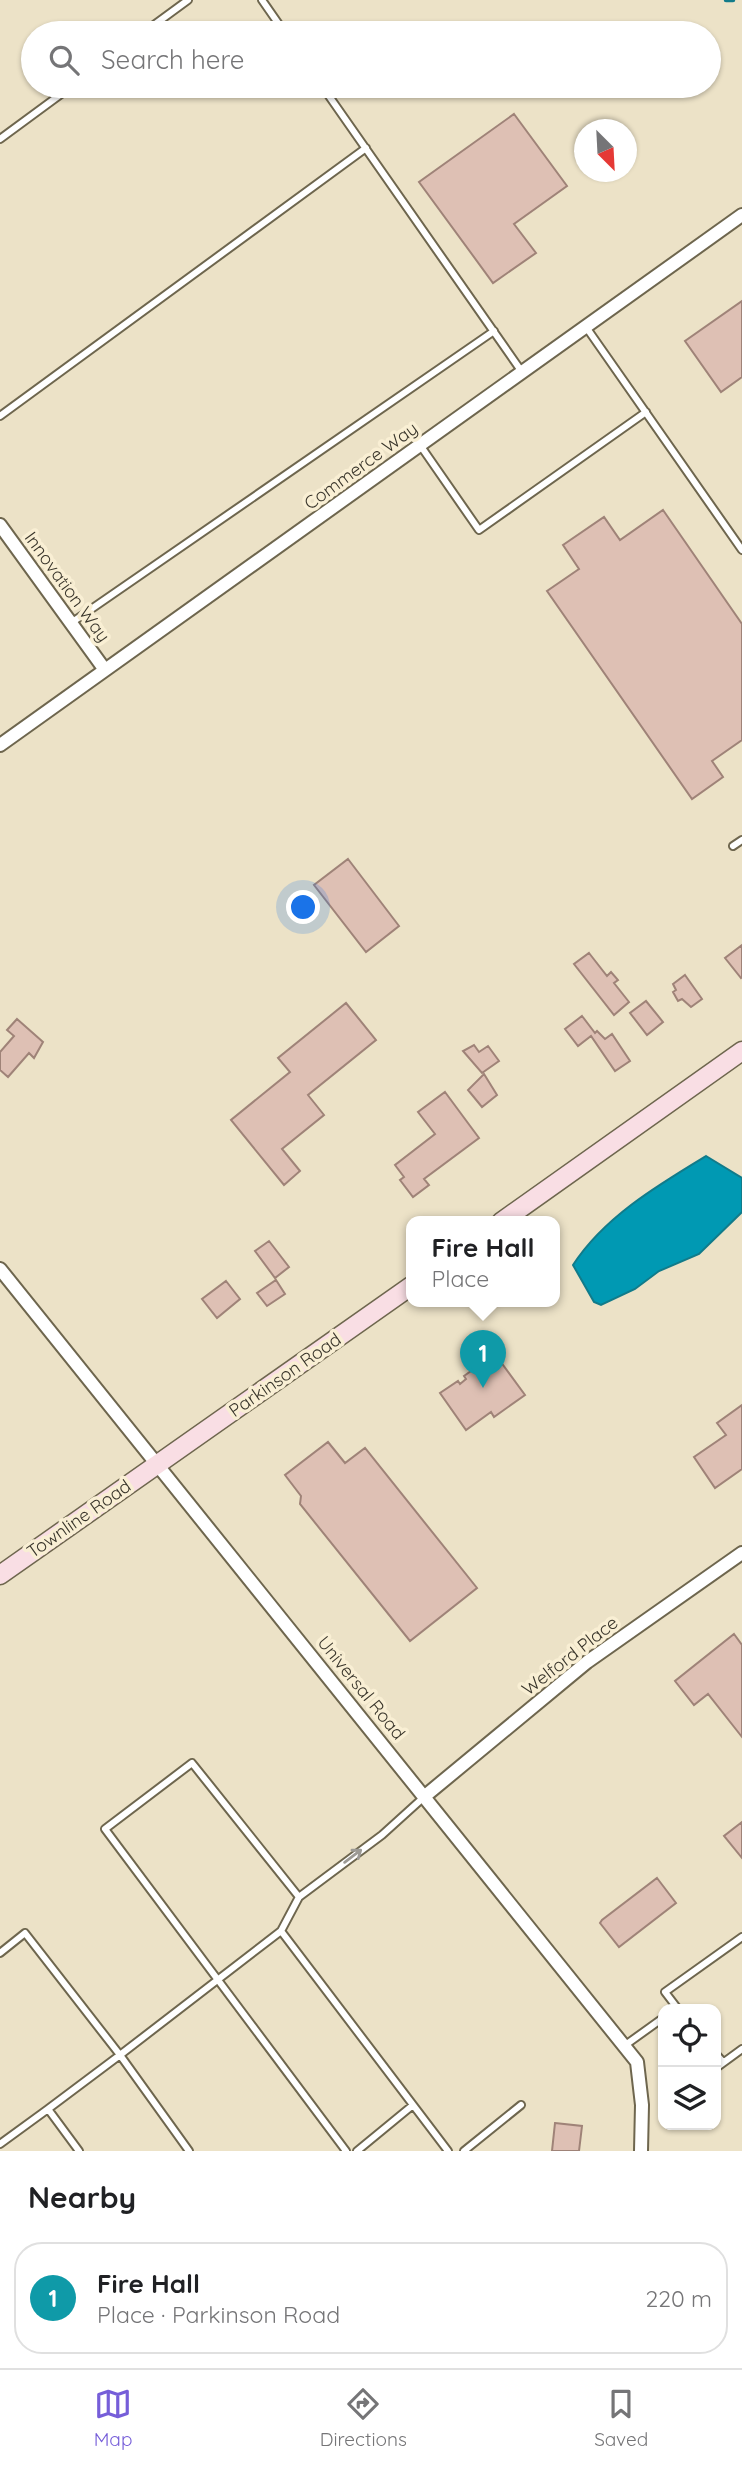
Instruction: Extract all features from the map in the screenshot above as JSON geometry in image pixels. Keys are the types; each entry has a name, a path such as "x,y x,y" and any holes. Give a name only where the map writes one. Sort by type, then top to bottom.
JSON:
{"main road":[{"path":"509,1216 742,1051"},
{"name":"Parkinson Road","path":"158,1464 406,1290"},
{"name":"Townline Road","path":"0,1575 158,1464"}],"street":[{"name":"Commerce Way","path":"0,745 742,215"},
{"name":"Innovation Way","path":"0,525 105,670"},
{"name":"Universal Road","path":"0,1269 637,2062 642,2105 641,2151"},
{"name":"Welford Place","path":"425,1796 587,1662 742,1553"}],"lane":[{"path":"159,21 188,0"},
{"path":"262,0 277,21"},
{"path":"0,139 56,98"},
{"path":"331,98 522,372"},
{"path":"0,416 366,148"},
{"path":"586,327 742,550"},
{"path":"71,623 494,331"},
{"path":"420,445 479,530 646,412"},
{"path":"733,846 742,840"},
{"path":"299,1897 192,1763 105,1829 346,2151"},
{"path":"0,2144 281,1931 299,1897 382,1835 425,1796"},
{"path":"281,1931 447,2151"},
{"path":"0,1953 25,1933 120,2055 189,2151"},
{"path":"673,2004 665,1992 742,1937"},
{"path":"624,2046 658,2022"},
{"path":"717,2067 742,2049"},
{"path":"357,2151 413,2105"},
{"path":"464,2151 521,2105"},
{"path":"48,2109 79,2151"}],"water":[{"path":"706,1156 742,1178 742,1212 699,1254 659,1271 635,1289 601,1305 594,1302 573,1265 586,1248 633,1203"}],"building":[{"path":"514,114 567,186 514,224 536,253 493,283 419,182"},
{"path":"742,301 742,377 721,392 685,341"},
{"path":"663,510 742,624 742,740 712,761 723,777 692,799 547,591 579,569 563,545 604,517 620,540"},
{"path":"348,859 399,926 366,952 314,885"},
{"path":"742,945 742,977 741,978 725,958"},
{"path":"589,953 607,976 611,972 618,980 614,983 629,1002 614,1015 574,964"},
{"path":"685,975 702,999 691,1007 682,999 678,1001 673,992 676,990 673,984"},
{"path":"646,1001 663,1022 647,1035 630,1013"},
{"path":"346,1003 376,1040 308,1095 324,1115 282,1149 300,1171 284,1185 231,1120 290,1072 278,1058"},
{"path":"582,1016 595,1033 597,1031 605,1039 612,1034 630,1061 615,1071 591,1036 578,1046 565,1029"},
{"path":"17,1019 43,1042 34,1058 29,1053 8,1077 0,1070 0,1052 14,1036 7,1030"},
{"path":"474,1045 479,1052 488,1046 499,1061 482,1073 463,1051"},
{"path":"484,1074 497,1095 482,1107 468,1090"},
{"path":"445,1092 479,1138 424,1179 429,1185 413,1197 400,1180 404,1177 395,1165 435,1134 418,1112"},
{"path":"269,1241 289,1267 275,1278 255,1251"},
{"path":"276,1280 285,1294 267,1306 257,1293"},
{"path":"226,1281 240,1299 217,1318 202,1299"},
{"path":"495,1354 525,1395 494,1417 491,1412 466,1430 440,1393 458,1381 460,1384 466,1379 464,1376"},
{"path":"742,1405 742,1469 715,1488 694,1457 726,1435 717,1423"},
{"path":"328,1442 345,1463 365,1448 477,1588 410,1641 300,1504 301,1496 285,1475"},
{"path":"734,1634 742,1645 742,1737 708,1694 694,1705 675,1681"},
{"path":"742,1822 742,1858 724,1836"},
{"path":"657,1878 676,1903 619,1947 600,1923"},
{"path":"555,2123 582,2126 579,2151 552,2151"}],"waterway":[{"path":"726,0 733,0"}],"place":[{"name":"Fire Hall","path":"483,1388"}]}
